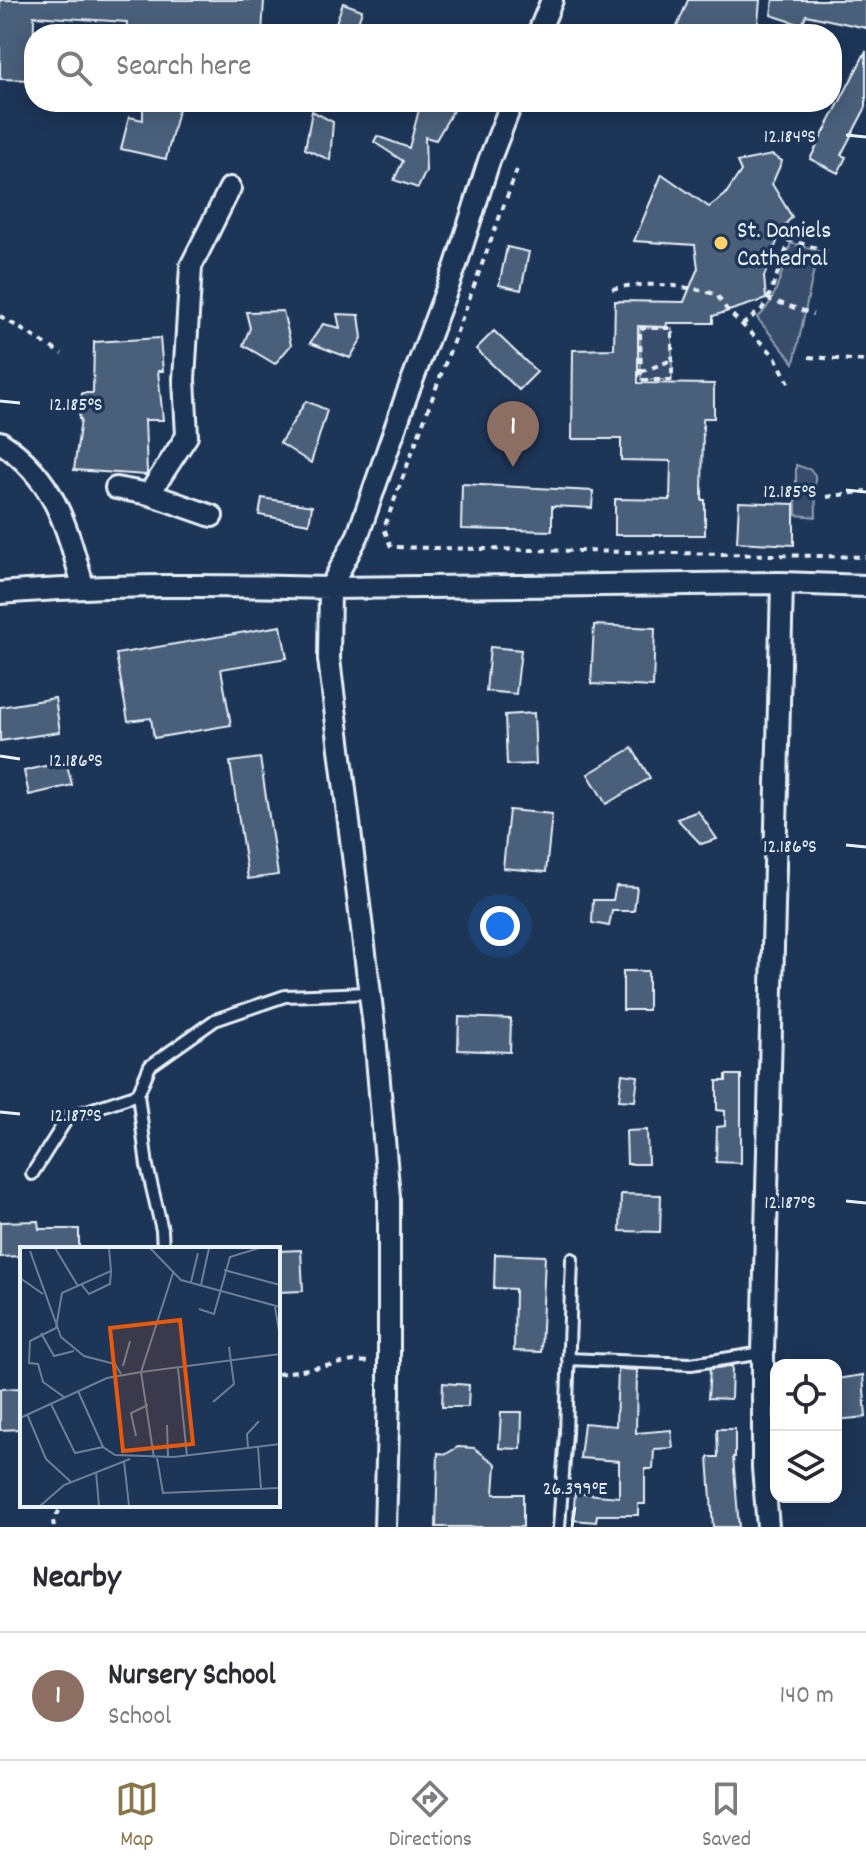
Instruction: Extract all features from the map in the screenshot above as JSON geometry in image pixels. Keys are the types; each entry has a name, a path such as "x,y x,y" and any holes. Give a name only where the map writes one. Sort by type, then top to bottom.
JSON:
{"street":[{"path":"542,24 552,0"},
{"path":"385,1527 389,1197 370,993 329,659 330,588 358,535 508,112"},
{"path":"149,494 187,436 184,379 191,266 230,188"},
{"path":"0,442 16,453 44,484 65,520 83,586"},
{"path":"116,488 149,494 212,516"},
{"path":"768,1527 763,1468 763,1353 782,583"},
{"path":"0,593 83,586 330,588 782,583 866,586"}],"lane":[{"path":"163,1247 147,1166 138,1094 150,1066 215,1020 285,996 370,993"},
{"path":"32,1174 68,1117 138,1094"},
{"path":"559,1527 572,1259"},
{"path":"568,1359 691,1364 721,1362 763,1353"}],"path":[{"path":"517,170 384,528 391,547 866,557"},
{"path":"742,325 762,309 768,299 790,240 830,252"},
{"path":"612,289 625,286 699,289 717,295 727,310 774,355 789,383"},
{"path":"768,299 813,314"},
{"path":"0,316 62,354"},
{"path":"640,328 672,328 672,360 672,380 641,380 640,328"},
{"path":"809,357 866,361"},
{"path":"640,372 672,360"},
{"path":"827,497 866,491"},
{"path":"280,1374 354,1361 389,1363"},
{"path":"54,1527 53,1521 62,1507"}],"shaded area":[{"path":"791,243 818,251 794,363 757,318 770,303"},
{"path":"640,328 672,328 672,380 641,380"},
{"path":"796,465 811,470 815,475 816,517 796,515"}],"building":[{"path":"0,0 264,0 263,24 127,24 34,16 34,24 24,24 24,80 0,79"},
{"path":"688,0 760,0 758,24 678,24"},
{"path":"773,0 866,0 866,28 806,15 802,24 799,24 771,15"},
{"path":"343,3 362,10 357,24 336,24"},
{"path":"866,51 866,107 841,155 846,157 838,173 810,159 834,112 842,112 842,97"},
{"path":"143,112 178,112 166,159 121,149 129,117 143,120"},
{"path":"312,112 333,122 330,160 305,149"},
{"path":"418,112 452,112 436,140 425,137 426,171 418,188 394,180 403,161 374,142 377,136 409,148"},
{"path":"772,155 782,161 772,184 792,217 782,228 764,277 766,299 713,316 713,323 638,326 638,383 714,384 714,418 703,418 702,500 705,500 705,535 615,535 615,499 670,500 671,461 621,460 621,439 572,439 573,350 614,349 615,301 684,302 698,268 695,245 634,241 662,174 709,207 725,195 741,171 737,162"},
{"path":"507,247 529,252 521,290 499,285"},
{"path":"283,311 291,345 275,364 243,345 250,328 246,312"},
{"path":"337,314 359,315 362,338 350,358 310,343 323,324 340,328"},
{"path":"494,331 537,372 519,390 476,349"},
{"path":"160,338 163,371 158,371 163,420 145,420 146,475 74,470 82,393 93,393 94,342"},
{"path":"306,401 327,410 311,463 280,443"},
{"path":"462,484 593,491 592,508 552,506 552,531 461,529"},
{"path":"262,498 312,506 309,524 259,515"},
{"path":"739,502 794,504 794,545 737,542"},
{"path":"594,625 655,628 653,687 591,684"},
{"path":"281,626 287,658 221,669 231,725 154,738 151,718 128,721 116,654"},
{"path":"490,647 521,650 516,694 486,691"},
{"path":"55,698 60,732 0,741 0,707"},
{"path":"534,713 536,764 507,765 505,715"},
{"path":"632,748 650,778 606,804 588,774"},
{"path":"260,758 278,875 248,879 230,762"},
{"path":"66,761 72,785 29,795 24,771"},
{"path":"509,810 552,814 546,872 503,868"},
{"path":"698,811 717,839 701,844 677,819"},
{"path":"616,886 637,887 634,911 612,911 609,926 592,923 593,900 613,900"},
{"path":"623,971 648,971 648,1010 623,1010"},
{"path":"459,1017 511,1019 510,1052 458,1050"},
{"path":"622,1074 638,1076 635,1101 619,1100"},
{"path":"726,1075 741,1075 741,1163 716,1162 717,1127 725,1126 725,1111 717,1110 717,1081 726,1081"},
{"path":"647,1130 648,1164 627,1164 626,1131"},
{"path":"621,1194 661,1195 660,1232 620,1231"},
{"path":"38,1221 39,1229 79,1229 79,1247 20,1247 20,1256 0,1257 0,1222"},
{"path":"301,1250 303,1291 280,1292 280,1251"},
{"path":"495,1254 545,1256 541,1352 514,1351 515,1289 494,1288"},
{"path":"732,1366 731,1399 708,1398 710,1369"},
{"path":"618,1369 637,1370 636,1433 671,1430 673,1448 654,1449 653,1469 645,1469 645,1504 638,1504 638,1515 597,1515 596,1522 573,1520 575,1493 619,1497 619,1461 580,1458 584,1423 616,1426"},
{"path":"863,1375 866,1417 842,1419 842,1378"},
{"path":"443,1383 469,1385 468,1407 442,1407"},
{"path":"20,1388 20,1429 0,1430 0,1389"},
{"path":"501,1412 522,1412 521,1449 499,1448"},
{"path":"717,1429 735,1429 733,1457 739,1527 713,1527 708,1457 718,1457"},
{"path":"458,1447 474,1448 496,1464 494,1494 523,1494 523,1527 436,1527 438,1453 446,1454"}],"place":[{"name":"St. Daniels Cathedral","path":"721,243"},
{"name":"Nursery School","path":"513,467"}]}
